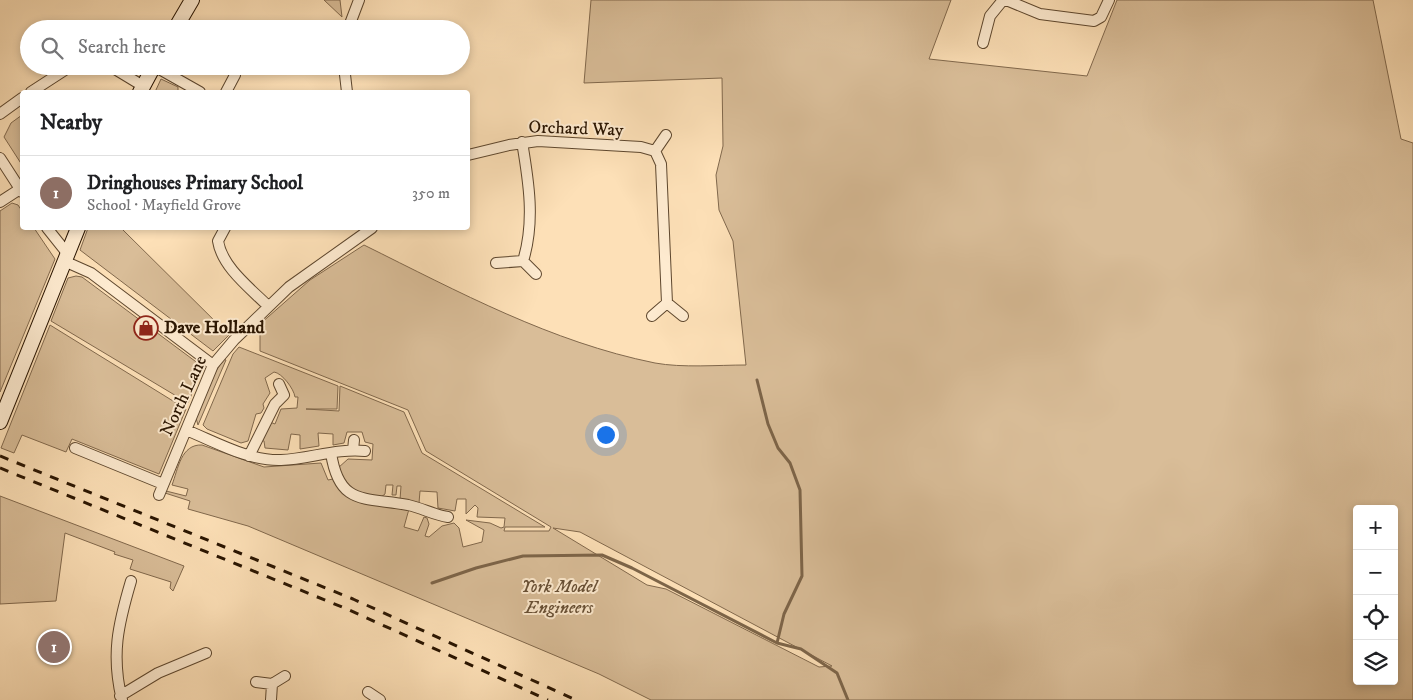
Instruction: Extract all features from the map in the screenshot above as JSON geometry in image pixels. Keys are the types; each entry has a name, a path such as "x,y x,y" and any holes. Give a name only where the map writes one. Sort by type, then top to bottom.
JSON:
{"street":[{"path":"181,20 192,0"},
{"path":"351,20 359,0"},
{"path":"982,43 990,16 1005,0 1040,14 1094,21 1101,17 1109,0"},
{"path":"34,90 57,75"},
{"path":"122,75 141,89 149,75"},
{"path":"170,75 196,90"},
{"path":"345,75 346,90"},
{"path":"227,90 235,76"},
{"path":"0,114 20,99"},
{"path":"666,135 655,151 661,164 667,304 682,316"},
{"name":"Orchard Way","path":"470,155 522,142 538,141 641,147 655,151"},
{"path":"522,142 531,194 528,244 523,261"},
{"path":"0,158 20,188"},
{"path":"0,202 20,191"},
{"path":"49,230 65,257 91,273 213,364"},
{"path":"0,422 77,230"},
{"path":"224,230 218,241 223,256 242,281 268,306"},
{"name":"North Lane","path":"159,495 213,364 268,306 305,274 369,230"},
{"path":"496,263 523,261 536,274"},
{"path":"652,316 667,304"},
{"path":"249,456 275,404 284,395 279,384"},
{"path":"186,430 249,456 263,459 282,460 331,452 354,445 365,451"},
{"path":"75,448 163,484"},
{"path":"331,452 337,478 349,493 364,499 426,509 437,516 448,517"},
{"path":"131,581 116,650 116,682 121,698 158,673 206,653"},
{"path":"256,682 272,684 285,676"},
{"path":"271,700 272,684"},
{"path":"368,692 380,700"}],"green space":[{"path":"324,0 340,0 342,17"},
{"name":"York Model Engineers","path":"591,0 951,0 929,59 1087,76 1117,0 1373,0 1401,139 1413,143 1413,700 651,700 599,674 248,526 188,509 190,501 165,493 166,491 186,496 188,489 172,485 185,453 195,446 202,445 264,467 321,463 328,480 333,479 341,491 409,509 404,527 418,531 424,517 427,518 429,524 425,536 429,537 442,526 454,523 459,528 463,547 482,542 484,530 466,520 490,523 501,528 504,527 505,518 477,517 478,508 475,505 466,514 466,499 457,499 455,511 438,508 437,492 420,491 419,503 400,500 401,486 397,486 396,495 392,495 393,485 386,485 385,494 381,497 355,490 346,482 338,468 348,459 372,460 373,444 365,442 362,432 347,432 344,443 333,445 333,434 318,433 319,446 300,449 300,435 291,434 288,450 265,448 264,441 261,440 270,422 275,424 281,409 297,408 298,397 295,397 281,375 274,372 265,378 270,393 263,404 264,408 261,413 256,414 248,441 241,443 207,429 203,425 233,354 239,347 338,386 337,409 306,409 339,411 340,386 404,412 422,453 545,527 505,527 504,531 549,531 551,527 426,451 408,410 260,351 260,324 310,280 364,245 506,314 542,329 617,354 666,365 746,365 733,241 719,210 716,175 723,146 722,78 584,83","holes":["553,528 580,532 832,666 819,667 666,589 647,585"]},
{"path":"161,79 178,87 178,90 156,90"},
{"path":"20,116 20,162 4,137 11,123"},
{"path":"12,203 18,205 20,208 20,230 35,230 55,259 0,392 0,211"},
{"path":"87,230 123,230 229,335 213,351 80,250"},
{"path":"82,277 203,367 188,403 51,321 68,278"},
{"path":"50,325 186,409 159,474 72,439 66,452 22,435 14,453 1,448"},
{"path":"224,359 226,360 198,425 196,418 214,374"},
{"path":"0,496 184,566 173,591 170,588 171,582 130,569 133,560 65,533 56,601 0,604"}],"waterway":[{"path":"757,380 768,424 778,448 790,463 800,490 802,576 784,614 777,643"},
{"path":"432,583 476,568 523,556 602,555 632,568 777,643 801,649 837,673 848,700"}],"railway":[{"path":"0,456 353,599 576,700"},
{"path":"0,468 347,609 548,700"}],"place":[{"name":"Dave Holland","path":"146,328"},
{"name":"Dringhouses Primary School","path":"54,647"}]}
